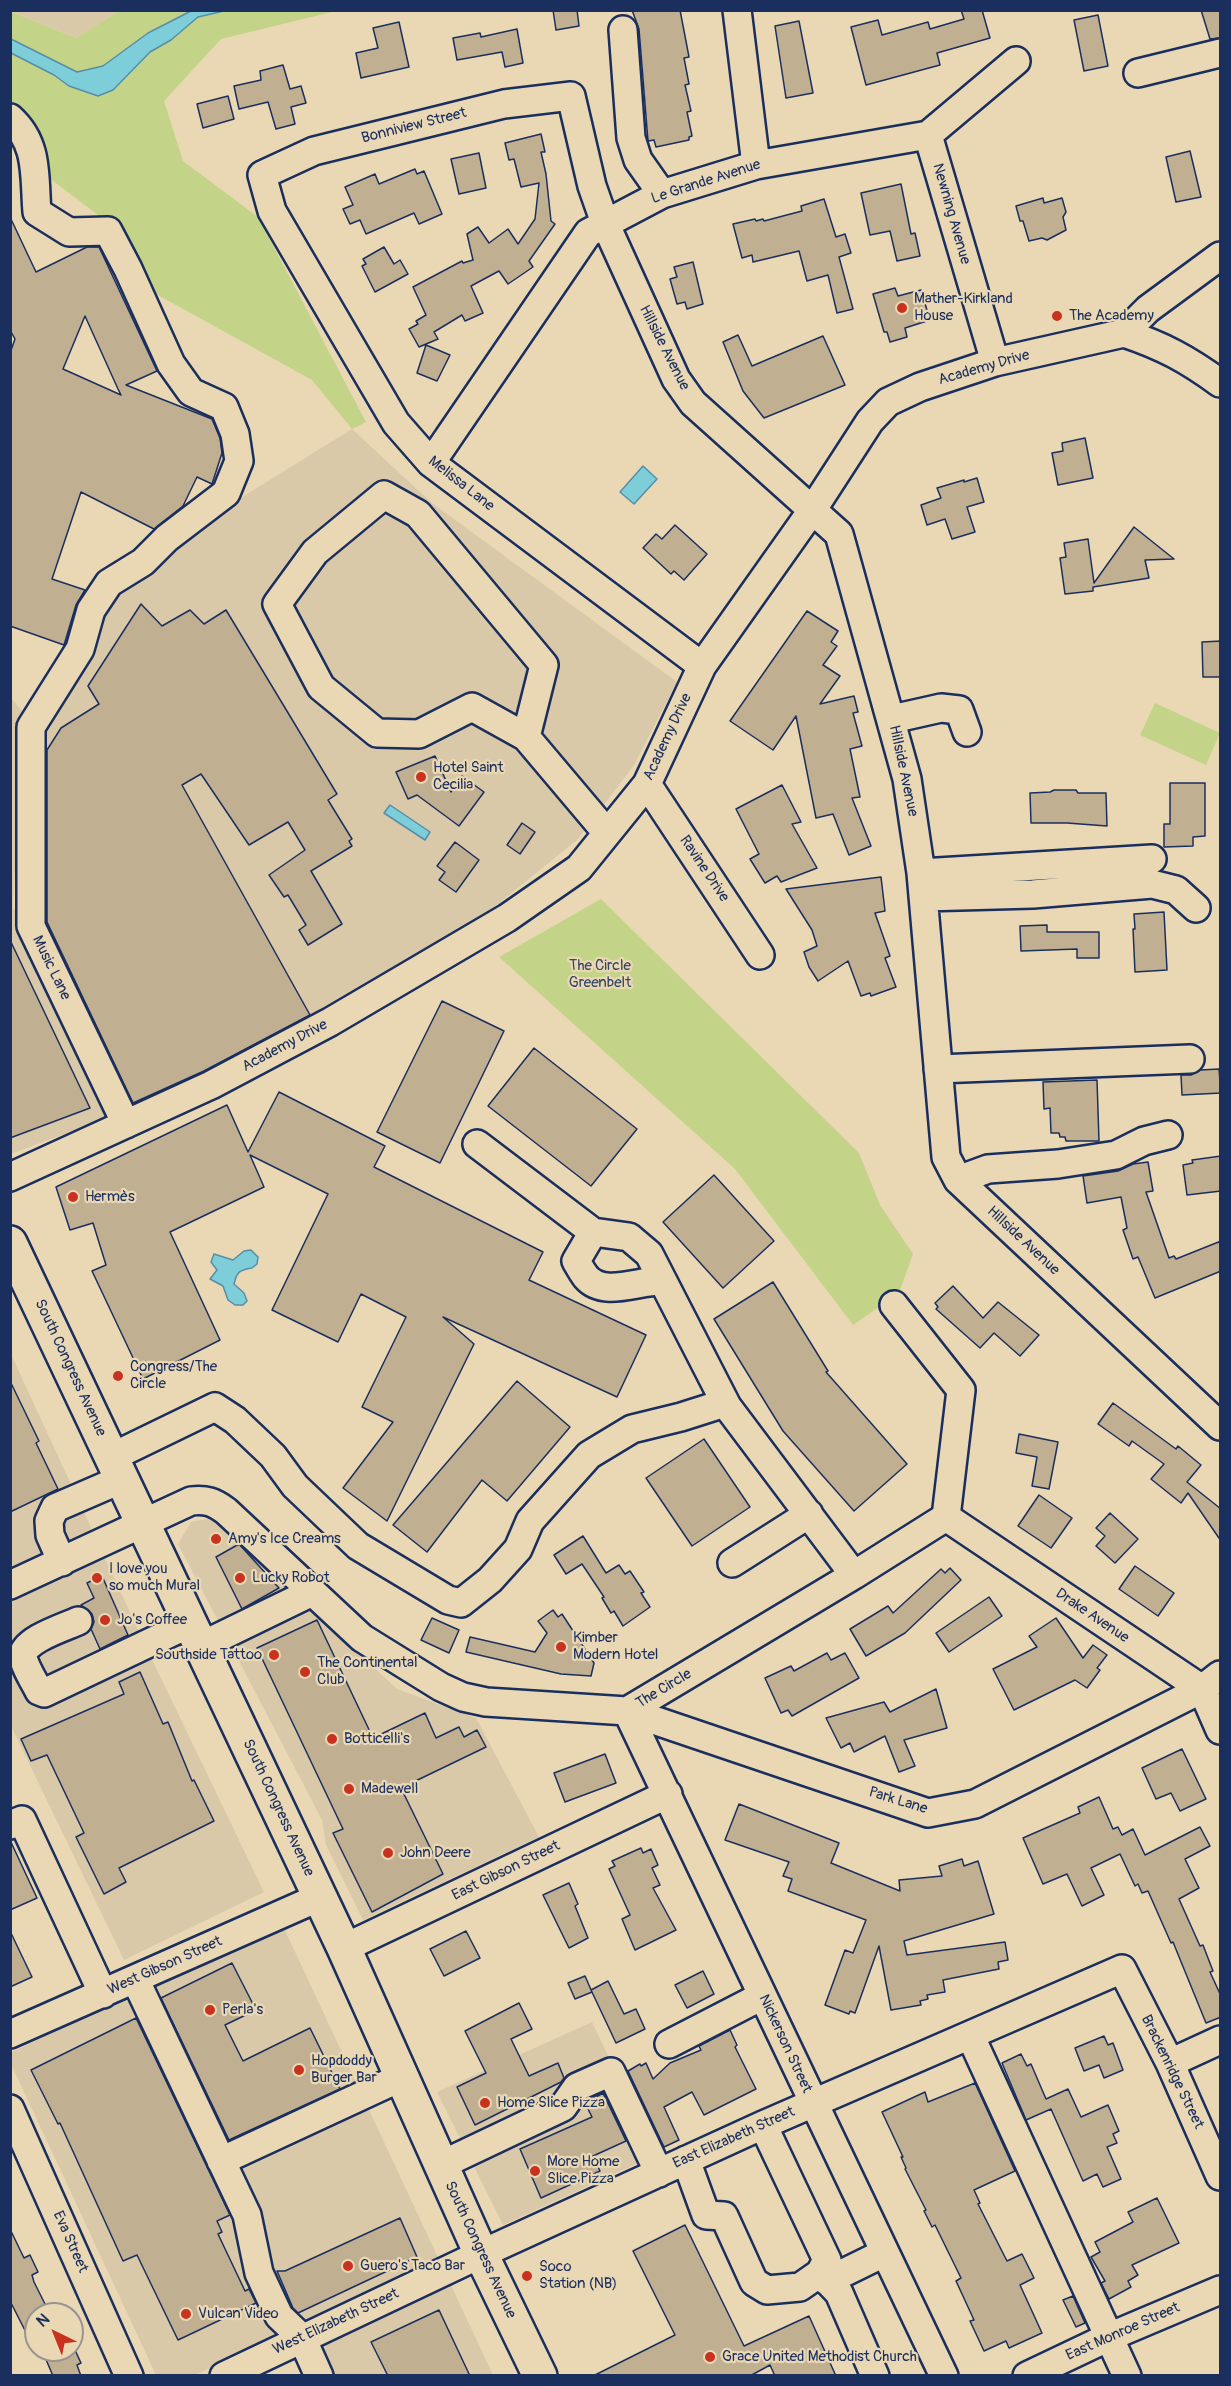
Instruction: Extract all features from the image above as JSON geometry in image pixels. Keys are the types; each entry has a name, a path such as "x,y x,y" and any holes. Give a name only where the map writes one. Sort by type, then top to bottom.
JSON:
{"main road":[{"name":"South Congress Avenue","path":"10,1243 344,1948 481,2254 540,2376"}],"street":[{"path":"737,10 756,165"},
{"path":"622,30 631,138 638,160 662,194"},
{"path":"1138,73 1221,54"},
{"path":"928,135 1016,61"},
{"name":"Bonniview Street","path":"262,175 314,151 504,104 571,96"},
{"name":"Hillside Avenue","path":"571,96 592,186 605,223 676,380 693,403 839,534 908,779 922,885 946,1157 958,1180 1221,1426"},
{"name":"Music Lane","path":"10,118 22,129 33,151 37,212 69,232 108,231 128,269 171,364 191,392 224,407 234,434 239,461 226,493 167,538 143,562 109,583 91,610 80,649 31,727 31,926 126,1124"},
{"name":"Le Grande Avenue","path":"431,463 588,233 662,194 756,165 928,135"},
{"name":"Newning Avenue","path":"928,135 995,362"},
{"name":"Melissa Lane","path":"262,175 272,211 396,423 431,463 702,666"},
{"path":"1221,256 1148,309 1124,333 1159,345 1189,361 1221,383"},
{"name":"Academy Drive","path":"10,1177 211,1086 330,1022 507,918 579,868 647,784 702,666 813,509 870,422 888,402 920,387 995,362 1124,333"},
{"path":"525,737 544,665 418,514 384,495 315,552 277,604 321,687 377,733 419,734 472,707 525,737 607,834"},
{"path":"892,719 941,708 959,710 967,732"},
{"name":"Ravine Drive","path":"647,784 760,955"},
{"path":"922,885 1152,859"},
{"path":"922,885 1033,894 1152,884 1176,890 1196,908"},
{"path":"938,1069 1190,1059"},
{"path":"958,1180 988,1169 1058,1164 1116,1155 1144,1141 1168,1135"},
{"path":"477,1144 593,1232 629,1238 649,1254 725,1403 854,1575"},
{"path":"593,1232 576,1261 587,1279 609,1289 649,1280 663,1281"},
{"path":"894,1305 961,1390 946,1517"},
{"path":"62,1562 50,1535 49,1521 55,1508 215,1407 235,1420 273,1456 295,1486 358,1546 440,1596 461,1603 490,1580 518,1549 530,1521 589,1455 632,1429 725,1403"},
{"name":"The Circle","path":"10,1585 191,1501 204,1500 215,1503 362,1638 441,1687 463,1697 486,1702 627,1711 946,1517"},
{"path":"732,1563 809,1514"},
{"name":"Drake Avenue","path":"946,1517 1211,1682"},
{"path":"78,1621 31,1642 25,1650 23,1657 39,1691 44,1693 312,1592"},
{"path":"1211,1682 1221,1730"},
{"name":"Park Lane","path":"627,1711 928,1813 975,1804 1211,1682"},
{"name":"Nickerson Street","path":"627,1711 944,2376"},
{"name":"East Gibson Street","path":"344,1948 668,1794"},
{"path":"10,1825 22,1820 103,1994"},
{"name":"West Gibson Street","path":"10,2034 320,1897"},
{"name":"East Elizabeth Street","path":"481,2254 762,2125 1122,1969"},
{"name":"Brackenridge Street","path":"1122,1969 1170,2064 1221,2176"},
{"path":"135,1979 247,2215 260,2273 279,2316 302,2338 320,2376"},
{"path":"669,2044 762,1996"},
{"path":"970,2035 1127,2376"},
{"path":"1170,2064 1221,2040"},
{"path":"441,2164 563,2107 577,2087 611,2072 659,2173"},
{"path":"221,2161 402,2077"},
{"name":"Eva Street","path":"10,2109 129,2376"},
{"path":"762,2125 827,2260 824,2277 838,2294 875,2376"},
{"path":"686,2160 706,2215 724,2217 754,2282 767,2290 800,2287 885,2253"},
{"name":"West Elizabeth Street","path":"224,2376 481,2254"},
{"name":"East Monroe Street","path":"1027,2376 1109,2337 1221,2290"}],"shaded area":[{"path":"11,11 119,11 76,38"},
{"path":"352,429 432,503 677,682 634,765 578,839 477,921 305,1024 130,1106 38,924 44,716 108,595 184,533"},
{"path":"10,697 23,712 13,907 115,1115 11,1154"},
{"path":"10,1352 146,1647 264,1892 124,1960 11,1726"},
{"path":"213,1518 397,1689 476,1718 539,1837 363,1920 326,1845 322,1820 178,1544 191,1522"},
{"path":"282,1924 493,2375 320,2375 298,2328 195,2375 156,2375 11,2064 10,2053"},
{"path":"592,2022 656,2155 503,2225 437,2092"}],"green space":[{"path":"10,11 76,38 119,11 336,11 221,39 164,101 183,161 258,217 366,422 352,429 312,380 156,294 115,228 11,149"},
{"path":"1155,703 1220,733 1206,765 1140,735"},
{"name":"The Circle Greenbelt","path":"601,899 859,1153 880,1205 913,1254 899,1293 853,1325 735,1169 499,957"}],"water":[{"path":"191,11 224,11 198,17 171,40 150,52 113,90 98,96 69,86 54,75 11,53 11,39 77,72 103,66 148,33"},
{"path":"643,466 657,479 634,504 620,492"},
{"path":"390,805 430,832 425,840 384,813"},
{"path":"251,1250 258,1257 257,1264 240,1272 234,1284 244,1293 247,1301 243,1305 235,1305 228,1300 223,1286 210,1279 217,1270 211,1262 214,1254 233,1260 244,1251"}],"building":[{"path":"553,10 577,10 579,26 556,30"},
{"path":"632,10 680,10 689,57 684,58 689,84 685,85 691,111 687,112 692,136 689,140 656,147 654,140 648,141 639,29"},
{"path":"961,10 982,10 990,38 937,53 940,65 866,85 851,27 878,20 882,35 928,22 930,29 964,19"},
{"path":"1201,10 1221,10 1221,38 1210,39"},
{"path":"1098,15 1108,66 1084,71 1074,20"},
{"path":"799,21 813,93 786,98 775,26"},
{"path":"399,22 409,67 361,78 356,53 378,48 373,28"},
{"path":"517,29 523,63 505,67 502,52 457,60 453,38 480,33 481,37"},
{"path":"283,65 290,89 301,86 306,103 291,107 295,124 276,129 268,102 239,109 234,86 261,80 260,71"},
{"path":"228,96 234,119 203,128 197,104"},
{"path":"541,134 545,152 541,152 551,221 555,224 529,261 533,267 508,284 499,271 471,286 483,313 465,321 462,315 434,332 438,339 419,347 409,329 418,324 416,321 426,315 413,287 462,261 463,263 473,260 467,234 478,227 489,243 508,229 518,244 535,219 539,183 521,187 514,159 509,160 505,143"},
{"path":"1190,151 1201,197 1176,202 1166,157"},
{"path":"479,153 486,188 459,194 451,159"},
{"path":"415,169 417,174 424,171 442,214 419,224 414,213 366,234 360,220 350,224 343,209 353,205 345,187 375,174 379,184"},
{"path":"901,184 911,234 915,233 920,256 897,261 890,231 870,235 861,193"},
{"path":"1043,198 1044,203 1062,198 1066,212 1063,217 1066,230 1047,240 1042,238 1029,241 1016,206"},
{"path":"824,199 836,237 845,234 851,253 839,257 853,309 837,313 828,275 807,281 799,251 753,262 752,255 742,258 733,224 755,219 764,221 802,211 801,206"},
{"path":"10,217 36,272 87,247 99,247 157,371 126,385 212,419 220,438 222,453 212,484 197,477 183,506 154,529 81,492 52,579 85,590 76,605 64,645 10,626 10,353 15,339 10,330","holes":["85,316 121,395 63,369"]},
{"path":"384,247 394,264 400,260 408,274 375,292 362,266 366,264 363,259"},
{"path":"693,262 703,304 687,309 685,302 677,304 670,279 677,277 674,267"},
{"name":"Mather-Kirkland House","path":"895,288 898,296 921,290 930,320 905,328 907,337 890,342 887,332 884,332 873,294"},
{"path":"738,335 752,366 823,336 845,385 764,418 743,391 723,342"},
{"path":"426,345 450,355 437,381 417,373"},
{"path":"1085,438 1093,478 1058,485 1052,453 1063,451 1062,443"},
{"path":"977,478 984,502 967,507 975,532 952,539 945,519 927,525 921,505 941,498 937,488"},
{"path":"675,525 707,554 684,580 674,571 671,574 643,548 656,534 662,539"},
{"path":"1134,527 1174,559 1145,560 1149,578 1093,587 1093,591 1065,594 1060,558 1066,557 1064,543 1088,539 1094,583"},
{"path":"141,604 162,626 190,610 204,624 226,610 337,794 328,800 352,839 349,841 352,846 311,871 342,924 308,945 299,930 306,925 288,895 284,897 269,875 305,850 288,822 249,845 201,774 182,785 310,1015 204,1071 133,1103 47,922 47,750 61,728 99,704 88,686"},
{"path":"807,611 838,631 831,642 837,646 823,665 840,676 820,704 854,696 858,712 853,713 862,746 850,749 860,797 852,798 871,846 849,855 833,814 816,818 796,716 773,750 730,721"},
{"path":"1221,641 1221,677 1203,677 1202,642"},
{"path":"435,756 451,792 462,776 484,792 459,826 417,795 408,799 396,772"},
{"path":"1170,783 1205,783 1205,836 1193,837 1193,846 1164,847 1164,824 1170,824"},
{"path":"782,785 801,822 792,824 817,868 781,882 777,876 765,883 750,859 759,854 736,809"},
{"path":"1054,790 1106,793 1107,826 1031,823 1030,793"},
{"path":"522,823 535,832 520,854 507,845"},
{"path":"455,842 479,860 456,892 439,880 445,872 437,866"},
{"path":"881,877 885,911 875,913 890,956 885,958 896,987 871,996 870,993 861,996 848,961 818,981 809,967 804,952 817,946 812,930 786,889"},
{"path":"1164,912 1167,970 1135,972 1134,914"},
{"path":"1047,925 1047,932 1099,932 1099,958 1077,958 1077,949 1021,951 1020,926"},
{"path":"10,940 90,1108 10,1138"},
{"path":"442,1001 504,1031 440,1163 377,1132"},
{"path":"534,1048 637,1129 591,1186 488,1106"},
{"path":"1219,1069 1221,1093 1182,1095 1181,1075 1191,1075 1200,1070"},
{"path":"1097,1080 1099,1141 1066,1141 1065,1137 1060,1137 1059,1133 1051,1133 1050,1108 1044,1109 1043,1082"},
{"path":"279,1092 385,1146 374,1167 543,1252 529,1280 646,1335 617,1397 443,1317 474,1344 387,1521 343,1488 393,1422 362,1407 406,1317 361,1294 338,1342 272,1310 328,1194 250,1155 264,1187 170,1232 220,1340 143,1379 92,1271 106,1265 93,1223 70,1230 56,1187 227,1105 248,1152"},
{"path":"1221,1156 1221,1191 1187,1195 1183,1165 1193,1163 1192,1160"},
{"path":"1148,1162 1153,1191 1146,1192 1169,1258 1174,1256 1176,1259 1221,1241 1221,1271 1155,1298 1138,1257 1133,1259 1123,1230 1127,1228 1121,1197 1087,1203 1083,1176 1118,1171 1133,1164"},
{"path":"714,1175 774,1241 723,1288 663,1222"},
{"path":"773,1282 828,1371 826,1372 907,1464 854,1511 783,1431 714,1319"},
{"path":"953,1286 983,1318 998,1302 1039,1335 1020,1356 994,1333 980,1348 936,1309 938,1307 935,1303"},
{"path":"10,1381 39,1441 36,1443 58,1489 10,1512"},
{"path":"517,1381 570,1427 507,1501 482,1480 427,1552 393,1525"},
{"path":"1113,1403 1176,1449 1178,1446 1201,1465 1187,1482 1221,1509 1221,1541 1188,1493 1181,1503 1151,1479 1164,1464 1132,1441 1129,1446 1098,1424"},
{"path":"1019,1434 1058,1442 1049,1489 1032,1486 1037,1457 1016,1453"},
{"path":"704,1439 750,1507 692,1546 646,1478"},
{"path":"1039,1495 1072,1518 1051,1548 1018,1526"},
{"path":"1110,1513 1138,1539 1115,1563 1096,1546 1105,1536 1096,1528"},
{"path":"583,1536 606,1573 619,1565 625,1574 630,1571 644,1592 641,1593 650,1607 623,1626 614,1611 611,1613 602,1598 604,1597 582,1564 566,1574 554,1555"},
{"path":"239,1544 279,1588 242,1609 216,1557"},
{"path":"1135,1566 1174,1593 1158,1616 1119,1589"},
{"path":"950,1568 961,1580 905,1633 866,1656 850,1629 888,1606 893,1613 941,1569 945,1573"},
{"name":"Jo's Coffee","path":"102,1576 128,1635 100,1649 91,1629 94,1622 92,1614 81,1605 94,1598 87,1583"},
{"path":"989,1597 1002,1616 949,1652 936,1633"},
{"name":"Kimber Modern Hotel","path":"553,1610 558,1617 562,1614 594,1663 591,1676 561,1674 466,1652 470,1637 535,1652 547,1633 538,1621"},
{"path":"432,1618 459,1630 449,1653 421,1640"},
{"path":"1056,1618 1083,1658 1093,1645 1107,1655 1097,1668 1100,1670 1087,1688 1075,1680 1014,1710 993,1669 1037,1647 1029,1636"},
{"path":"317,1620 373,1738 425,1713 436,1738 459,1727 464,1737 477,1730 486,1747 401,1788 443,1874 372,1912 333,1833 343,1829 257,1648"},
{"path":"827,1653 831,1660 845,1653 859,1678 792,1716 788,1710 781,1713 765,1678 791,1666 794,1671"},
{"path":"140,1672 163,1724 168,1722 192,1781 194,1780 214,1821 119,1868 126,1882 104,1894 76,1837 84,1833 47,1755 31,1761 21,1739 124,1694 119,1682"},
{"path":"936,1689 947,1728 904,1740 915,1766 899,1772 885,1736 854,1752 850,1743 841,1748 826,1718 884,1702 890,1712"},
{"path":"1182,1749 1206,1799 1180,1811 1171,1793 1156,1799 1142,1768"},
{"path":"605,1754 616,1783 565,1802 554,1773"},
{"path":"1099,1797 1113,1829 1118,1827 1122,1835 1133,1829 1145,1855 1200,1827 1210,1846 1185,1859 1199,1888 1179,1899 1200,1946 1203,1945 1213,1971 1210,1972 1221,1996 1221,2017 1206,2023 1173,1942 1171,1943 1148,1891 1142,1893 1138,1884 1135,1886 1120,1854 1091,1868 1104,1895 1082,1906 1067,1874 1043,1884 1023,1838 1080,1813 1078,1807"},
{"path":"739,1804 839,1843 831,1863 900,1891 899,1880 942,1876 939,1866 962,1859 964,1866 978,1861 994,1914 904,1941 907,1955 1005,1942 1008,1960 998,1962 999,1969 943,1980 945,1992 927,1995 928,1999 920,2001 921,2005 891,2010 879,1946 855,2013 850,2011 849,2014 825,2005 845,1950 853,1953 866,1920 788,1891 792,1879 783,1876 789,1862 725,1840"},
{"path":"10,1840 37,1898 10,1910"},
{"path":"641,1848 643,1853 651,1849 658,1865 652,1868 660,1885 653,1888 676,1930 635,1950 622,1919 630,1915 609,1869 615,1866 612,1861"},
{"path":"569,1883 578,1904 575,1906 588,1938 569,1948 543,1895"},
{"path":"10,1931 32,1977 10,1987"},
{"path":"466,1931 480,1958 444,1976 430,1949"},
{"path":"232,1963 256,2010 225,2025 243,2061 310,2028 340,2089 229,2140 161,1998"},
{"path":"703,1971 714,1994 687,2008 675,1985"},
{"path":"585,1976 592,1992 575,1999 568,1983"},
{"path":"608,1981 624,2014 636,2009 645,2029 616,2043 591,1990"},
{"path":"519,2003 532,2029 511,2039 529,2076 558,2063 564,2078 561,2082 475,2125 457,2087 486,2073 465,2031"},
{"path":"136,2018 230,2215 217,2221 222,2232 218,2234 245,2291 249,2289 256,2303 178,2340 137,2255 123,2261 60,2123 58,2124 31,2070"},
{"path":"730,2030 737,2045 735,2047 756,2089 704,2115 692,2092 664,2107 679,2140 664,2147 628,2071 646,2063 653,2079 670,2063 701,2050 699,2046"},
{"path":"1104,2036 1108,2045 1113,2043 1123,2070 1104,2078 1099,2065 1084,2071 1075,2048"},
{"path":"1021,2054 1027,2066 1031,2064 1046,2099 1068,2089 1081,2117 1108,2105 1119,2131 1113,2134 1117,2143 1107,2147 1121,2179 1103,2187 1097,2174 1083,2181 1051,2109 1026,2120 1002,2063"},
{"path":"975,2083 1015,2171 974,2190 980,2203 978,2204 1007,2261 1022,2254 1034,2278 1020,2285 1042,2333 1009,2348 1006,2341 984,2351 970,2321 974,2320 956,2281 961,2278 935,2225 932,2227 924,2211 926,2210 905,2169 901,2157 903,2157 882,2112 925,2092 928,2102"},
{"path":"603,2093 626,2141 593,2156 600,2171 541,2198 520,2149 592,2117 585,2103"},
{"path":"1157,2198 1179,2243 1132,2265 1138,2275 1128,2281 1131,2287 1109,2299 1101,2283 1105,2281 1091,2257 1100,2252 1095,2242 1133,2222 1128,2212"},
{"name":"Guero's Taco Bar","path":"400,2218 417,2257 298,2313 293,2308 277,2271 285,2271"},
{"path":"685,2225 744,2346 809,2316 836,2376 775,2376 770,2365 750,2376 593,2376 675,2335 633,2251"},
{"path":"10,2229 24,2258 30,2255 38,2272 32,2275 44,2302 24,2302 24,2328 10,2301"},
{"path":"1073,2296 1085,2323 1076,2327 1063,2300"},
{"path":"439,2310 470,2376 388,2376 371,2342"},
{"path":"47,2362 81,2362 77,2365 81,2376 53,2376"}],"place":[{"name":"Mather-Kirkland House","path":"902,308"},
{"name":"The Academy","path":"1057,316"},
{"name":"Hotel Saint Cecilia","path":"421,777"},
{"name":"Hermès","path":"73,1197"},
{"name":"Congress/The Circle","path":"118,1376"},
{"name":"Amy's Ice Creams","path":"216,1539"},
{"name":"I love you so much Mural","path":"97,1578"},
{"name":"Lucky Robot","path":"240,1578"},
{"name":"Jo's Coffee","path":"105,1620"},
{"name":"Kimber Modern Hotel","path":"561,1647"},
{"name":"Southside Tattoo","path":"274,1655"},
{"name":"The Continental Club","path":"305,1672"},
{"name":"Botticelli's","path":"332,1739"},
{"name":"Madewell","path":"349,1789"},
{"name":"John Deere","path":"388,1853"},
{"name":"Perla's","path":"210,2010"},
{"name":"Hopdoddy Burger Bar","path":"299,2070"},
{"name":"Home Slice Pizza","path":"485,2103"},
{"name":"More Home Slice Pizza","path":"535,2171"},
{"name":"Guero's Taco Bar","path":"348,2266"},
{"name":"Soco Station (NB)","path":"527,2276"},
{"name":"Vulcan Video","path":"186,2314"},
{"name":"Grace United Methodist Church","path":"710,2357"}]}
